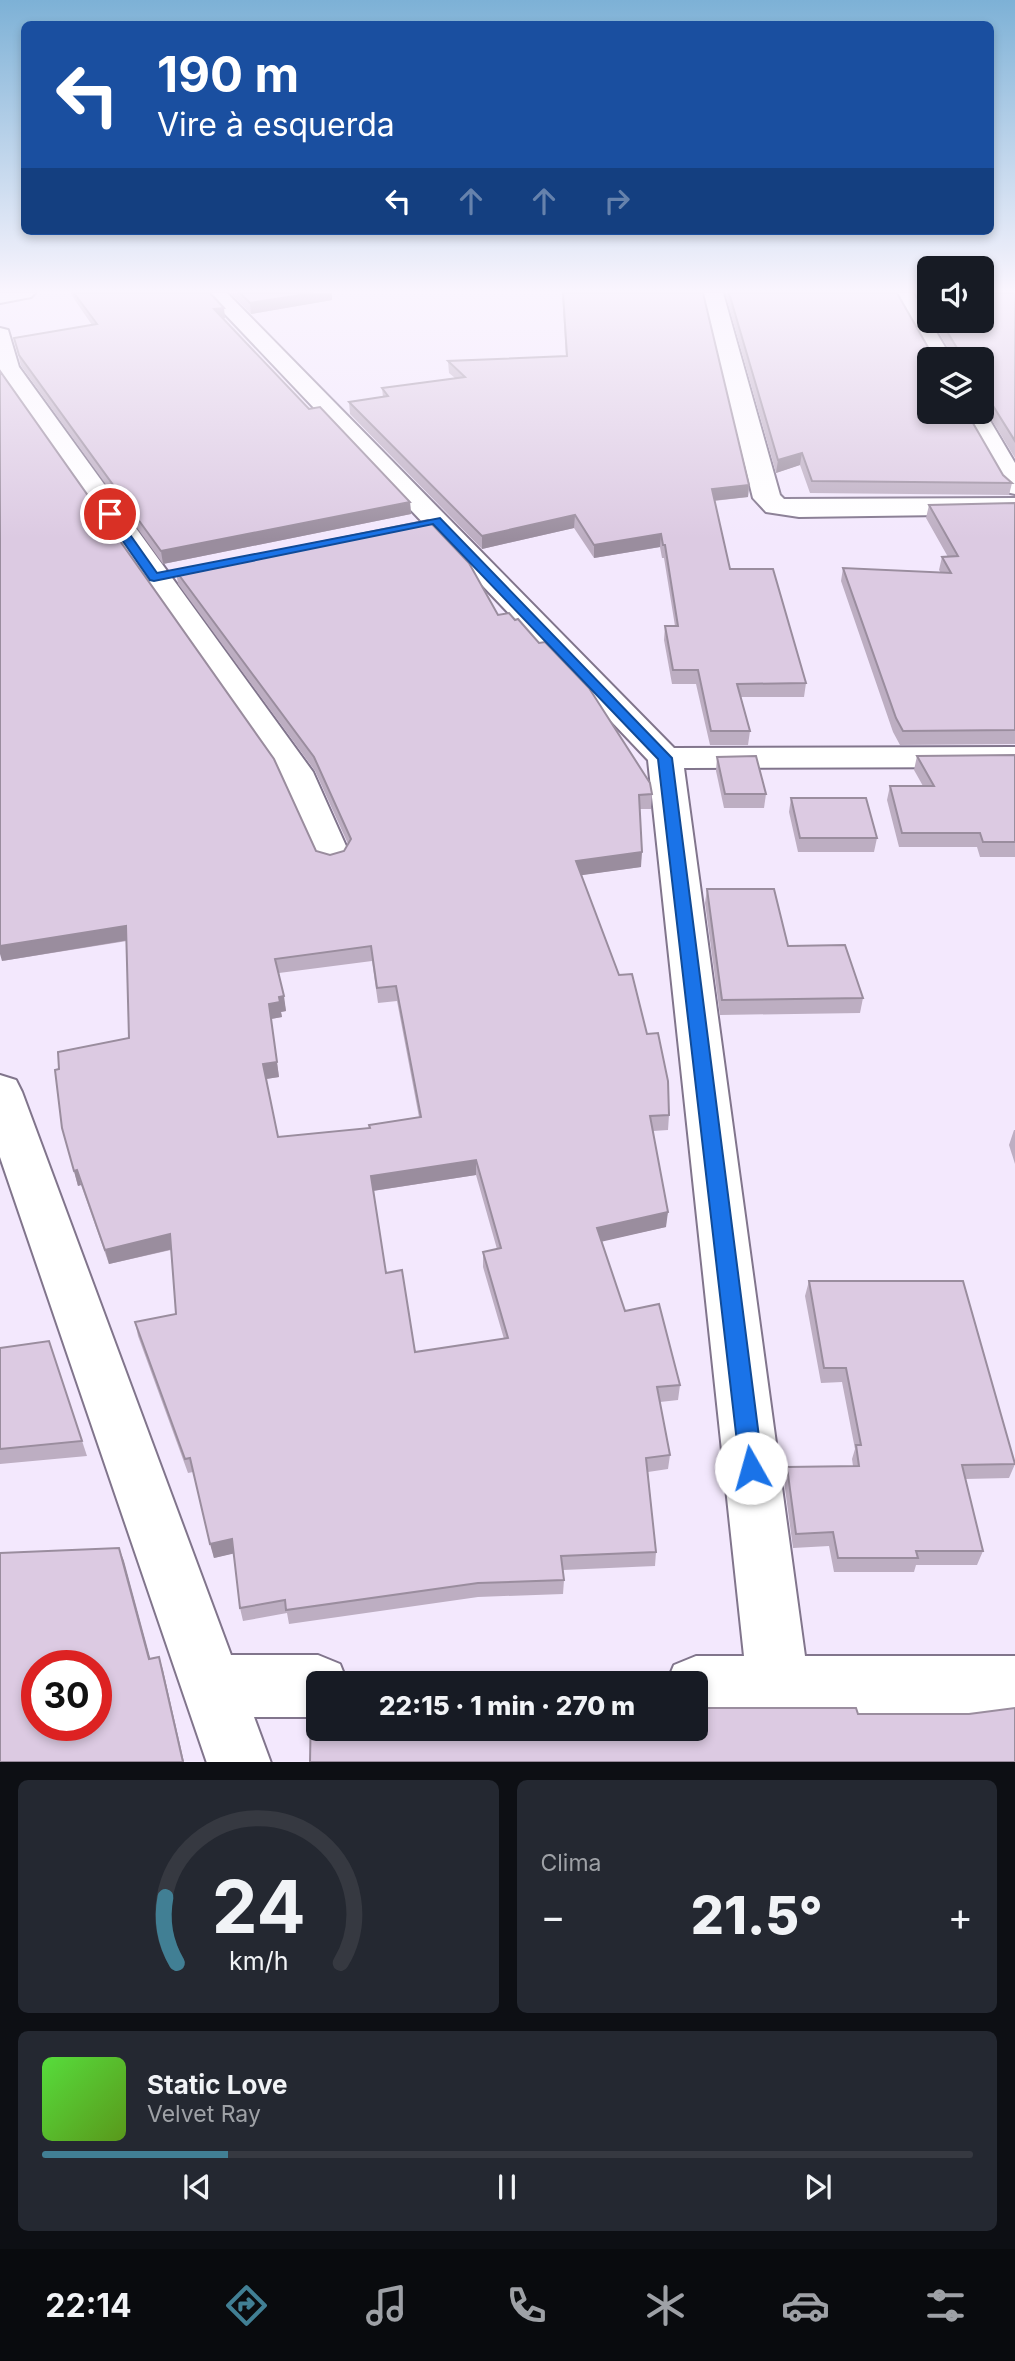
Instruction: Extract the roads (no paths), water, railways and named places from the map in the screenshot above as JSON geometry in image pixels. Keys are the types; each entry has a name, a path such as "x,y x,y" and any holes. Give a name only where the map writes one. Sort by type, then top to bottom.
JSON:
{"street":[{"path":"13,375 167,575 295,772 331,855"},
{"path":"290,375 422,523 665,758 778,1687"},
{"path":"734,375 767,498 776,506 799,509 1015,506"},
{"path":"979,424 1015,486"},
{"path":"665,758 1015,757"},
{"path":"0,1091 239,1762"},
{"path":"211,1686 306,1686"},
{"path":"708,1687 1015,1687"}]}
